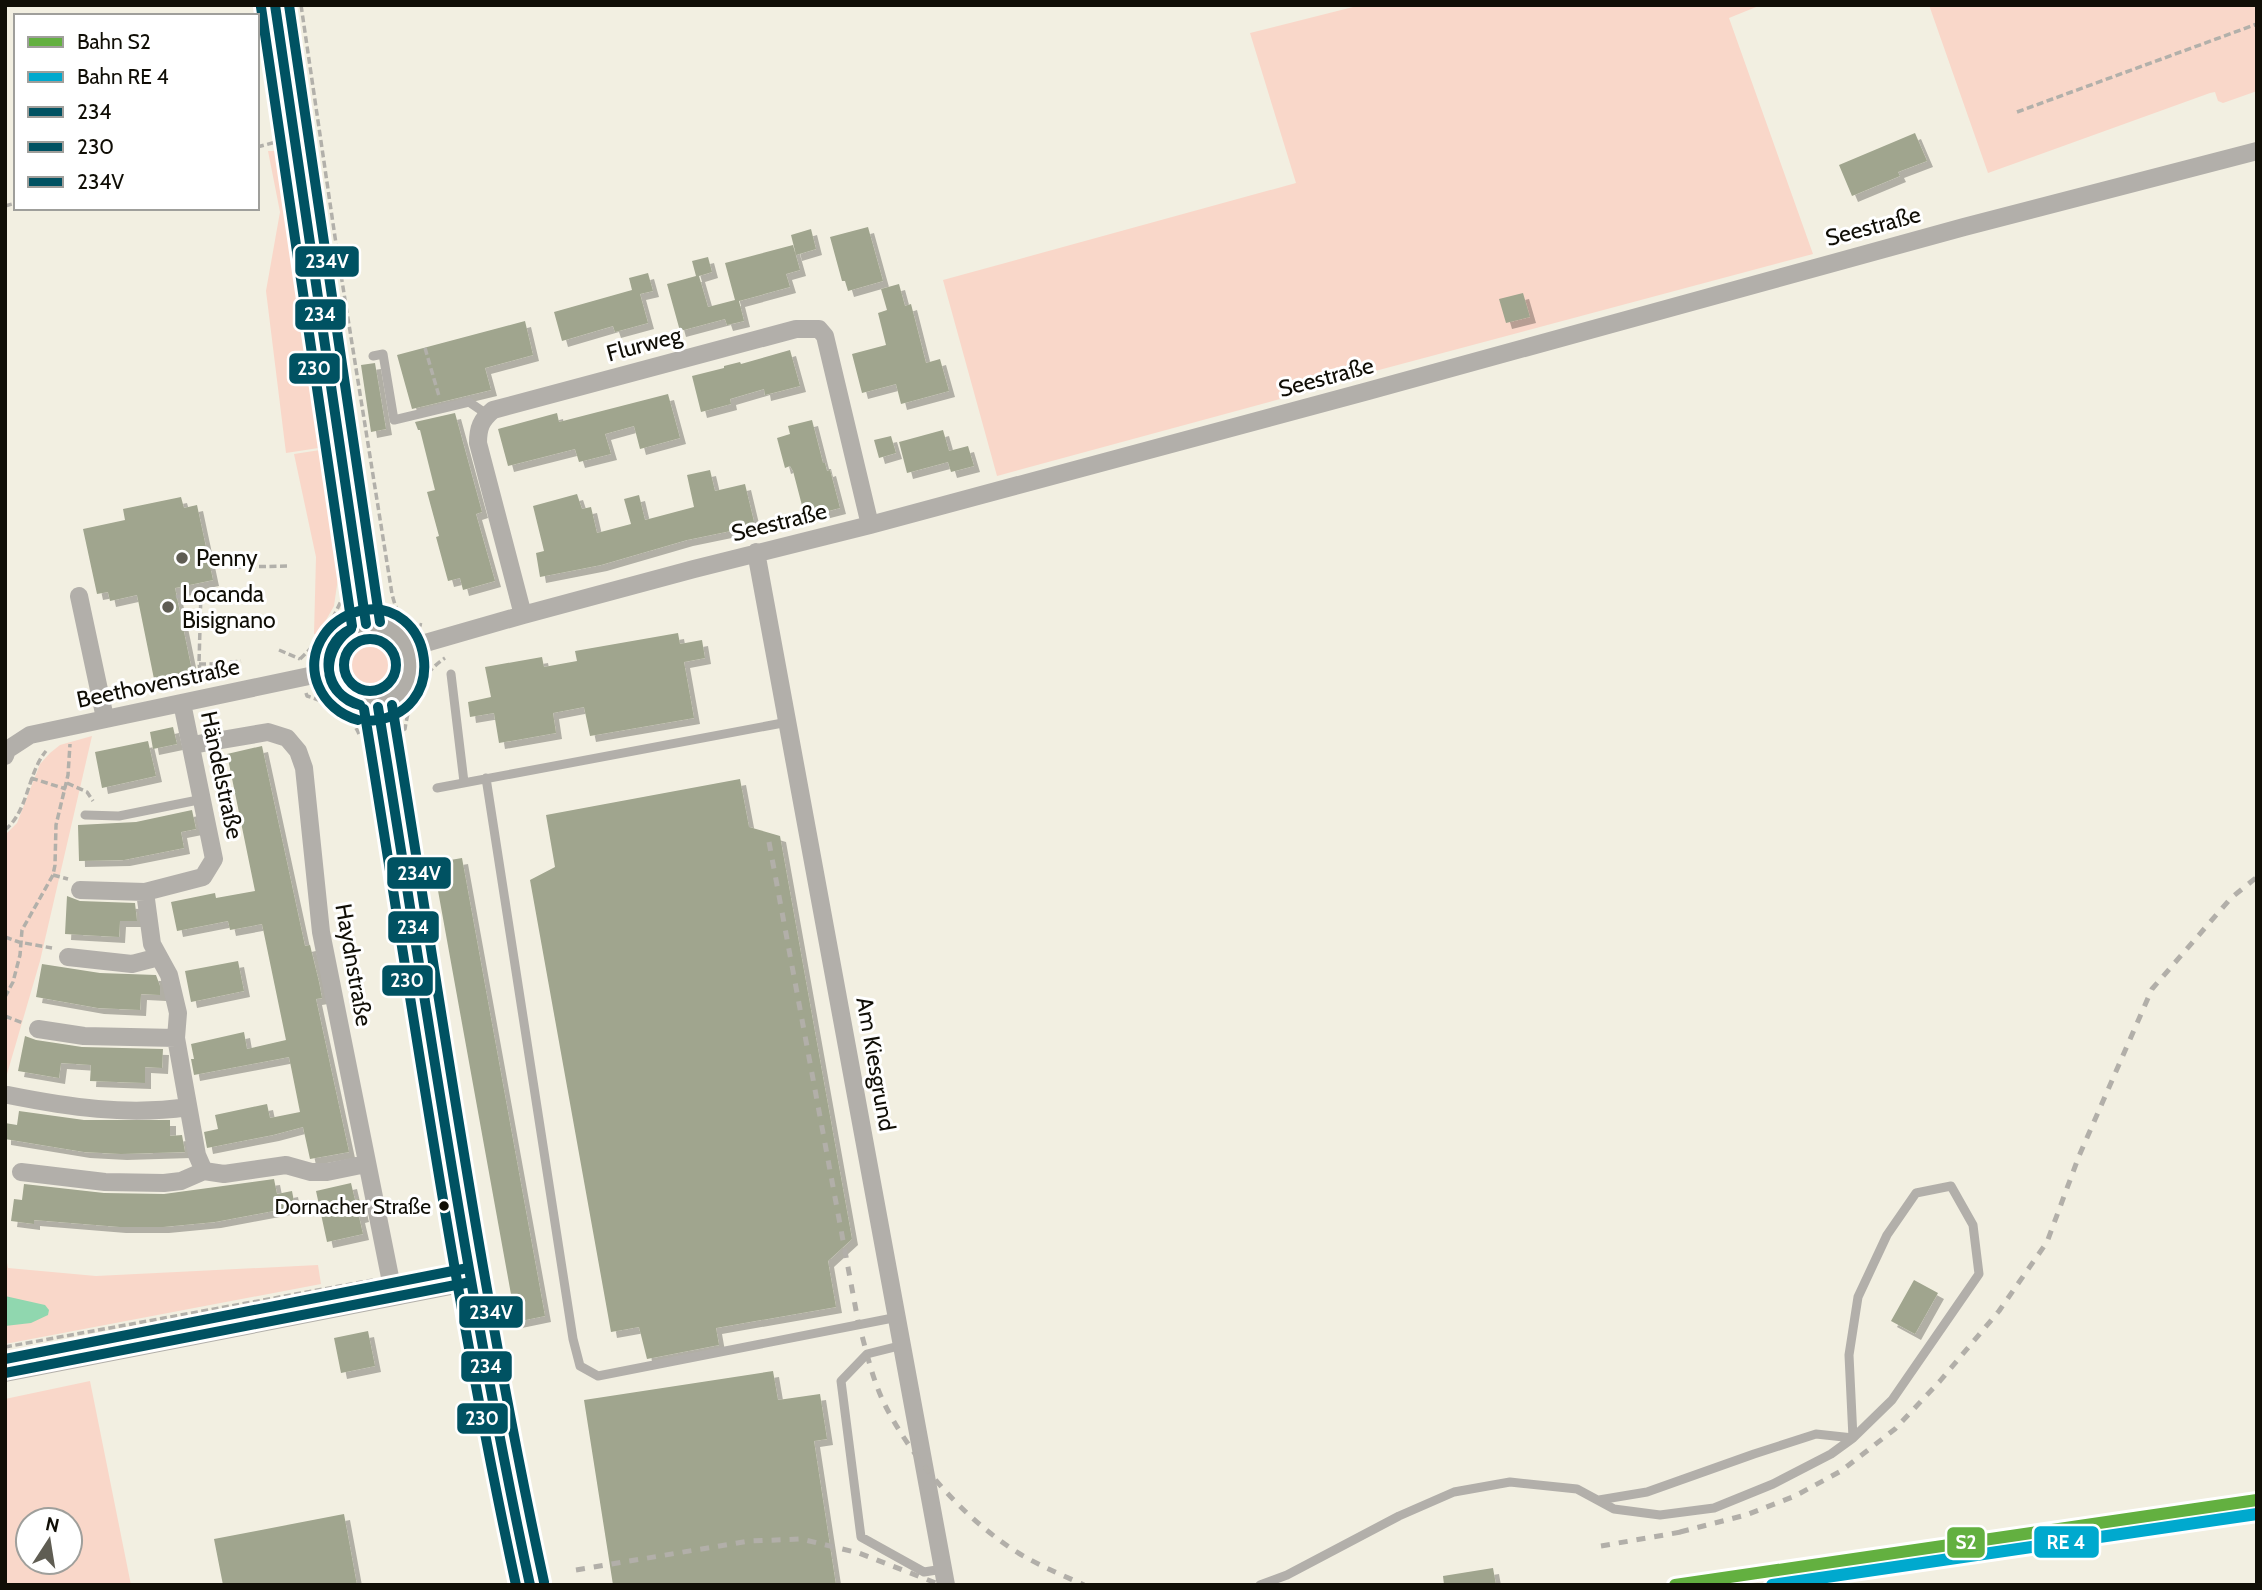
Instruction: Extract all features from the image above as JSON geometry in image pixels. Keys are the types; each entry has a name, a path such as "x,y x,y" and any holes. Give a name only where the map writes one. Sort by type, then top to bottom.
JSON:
{"main road":[{"path":"275,5 366,624"},
{"path":"366,624 390,629 401,637 408,648 411,673 400,695 390,703 378,707 351,704 340,696 332,685 328,659 341,635 352,628 366,624"},
{"path":"378,707 439,1106 504,1473 530,1585"}],"street":[{"name":"Seestraße","path":"408,648 756,552 870,525 1964,227 2257,150"},
{"name":"Flurweg","path":"488,415 493,410 796,329 819,329 829,348 870,525"},
{"path":"488,415 478,429 478,443 523,615"},
{"name":"Am Kiesgrund","path":"756,552 945,1577"},
{"path":"79,596 105,718"},
{"name":"Beethovenstraße","path":"5,756 8,750 30,735 328,672"},
{"name":"Händelstraße","path":"80,890 145,892 204,877 214,859 182,704"},
{"name":"Haydnstraße","path":"192,745 268,732 287,738 298,751 304,768 321,932 366,1164 396,1289"},
{"path":"145,892 152,944 169,975 178,1013 176,1038 197,1155 204,1171"},
{"path":"72,958 132,964 159,957"},
{"path":"38,1029 84,1036 176,1038"},
{"path":"8,1095 61,1105 129,1111 164,1111 188,1107"},
{"path":"21,1172 105,1182 164,1183 181,1181 204,1171 224,1174 286,1165 310,1172 327,1172 366,1164"},
{"path":"5,1373 396,1289 471,1282"}],"lane":[{"path":"373,356 383,354 394,420 469,402 488,415"},
{"path":"451,674 464,782"},
{"path":"437,788 788,722"},
{"path":"486,778 573,1339 580,1366 598,1376 898,1317"},
{"path":"85,815 119,816 202,799"},
{"path":"1260,1585 1287,1575 1399,1516 1454,1492 1510,1482 1577,1489 1614,1510 1660,1515 1714,1508 1773,1484 1831,1454 1853,1438 1892,1400 1979,1274 1973,1225 1951,1186 1916,1193 1887,1235 1858,1297 1849,1355 1853,1438"},
{"path":"903,1345 867,1354 841,1381 861,1537 924,1572 945,1577"},
{"path":"1599,1500 1647,1492 1816,1434 1853,1438"}],"path":[{"path":"301,5 391,594 396,611 409,623 428,626 437,663 428,670 412,700 405,729"},
{"path":"2017,112 2257,24"},
{"path":"425,348 442,409"},
{"path":"238,567 289,566"},
{"path":"176,597 201,591 238,589"},
{"path":"201,591 199,664 205,698"},
{"path":"279,650 300,659"},
{"path":"199,664 242,661"},
{"path":"295,697 307,696"},
{"path":"5,997 13,982 20,954 22,930 53,874 57,825 66,786 69,738"},
{"path":"5,830 14,823 37,762 53,746"},
{"path":"31,778 87,792 94,803 96,815"},
{"path":"5,937 67,951 72,958"},
{"path":"5,1347 372,1279 396,1289"}],"shaded area":[{"path":"1361,5 1761,5 1729,18 1813,254 1364,374 1357,361 1354,379 997,476 943,280 1296,183 1250,33"},
{"path":"1929,5 2257,5 2257,91 2223,103 2218,101 2215,92 2210,93 1988,173"},
{"path":"268,151 277,151 285,160 325,447 286,453 266,291 280,212"},
{"path":"320,450 338,578 334,606 318,634 314,634 316,557 294,454"},
{"path":"362,636 374,636 389,644 397,659 397,671 389,686 374,694 362,694 347,686 339,671 339,659 347,644"},
{"path":"92,736 40,961 5,1081 5,835 17,823 40,764 60,745"},
{"path":"5,1252 8,1268 96,1276 318,1265 321,1284 5,1344"},
{"path":"5,1296 45,1305 49,1310 48,1315 31,1323 5,1326"},
{"path":"90,1381 131,1585 5,1585 5,1399"}],"building":[{"path":"1915,133 1927,161 1898,172 1900,176 1852,196 1839,165"},
{"path":"868,227 883,281 848,291 845,281 842,281 830,237"},
{"path":"811,229 816,249 796,255 791,235"},
{"path":"793,245 800,270 786,274 790,287 739,301 744,321 727,325 725,319 680,331 667,284 696,276 692,261 708,257 712,272 699,276 708,307 735,300 725,263"},
{"path":"648,273 653,291 640,294 648,323 615,332 613,326 562,341 554,312 632,290 629,278"},
{"path":"899,284 905,306 911,304 926,363 940,359 949,391 901,404 896,384 862,393 852,354 886,345 878,313 887,310 881,289"},
{"path":"1523,293 1530,317 1506,323 1499,299"},
{"path":"525,321 533,355 485,368 491,390 412,409 397,355"},
{"path":"790,350 800,386 765,395 764,389 730,399 731,404 701,412 692,376"},
{"path":"375,363 386,429 371,432 361,365"},
{"path":"668,394 680,438 640,449 634,426 605,434 611,454 579,462 575,449 508,466 498,429 557,413 559,422"},
{"path":"455,413 482,512 476,514 495,581 463,590 460,578 448,581 427,492 435,490 420,430 415,422"},
{"path":"812,420 823,463 827,471 830,470 840,508 805,517 793,471 790,466 785,468 777,438 790,434 788,426"},
{"path":"943,430 949,451 968,446 974,466 951,472 948,462 907,473 899,442"},
{"path":"891,436 896,453 879,458 874,440"},
{"path":"710,470 715,491 745,484 755,526 687,540 601,565 540,577 536,553 544,551 533,506 577,494 582,509 591,507 597,533 631,524 624,499 639,495 645,520 694,507 687,475"},
{"path":"181,497 184,508 197,505 213,580 175,588 192,671 154,679 137,595 110,601 108,592 97,594 83,529 125,520 123,509"},
{"path":"678,633 680,644 702,640 705,658 684,662 694,718 590,736 584,707 553,713 556,733 499,743 494,713 470,717 468,702 491,697 485,667 542,657 544,667 577,661 575,651"},
{"path":"173,727 177,744 153,749 150,732"},
{"path":"148,741 156,776 102,788 95,752"},
{"path":"262,746 305,946 310,945 319,982 322,998 316,999 349,1152 310,1159 303,1127 207,1148 204,1132 218,1129 215,1115 267,1104 270,1118 300,1112 289,1057 194,1075 191,1044 244,1032 247,1049 286,1040 262,924 230,930 228,921 177,931 171,902 215,893 216,898 255,891 227,754"},
{"path":"740,779 749,827 780,836 852,1239 828,1261 836,1307 716,1328 719,1345 647,1359 639,1327 611,1332 530,880 555,867 546,815"},
{"path":"192,810 196,829 181,832 184,848 124,860 79,861 78,825 136,822"},
{"path":"462,858 545,1316 516,1322 433,863"},
{"path":"67,896 80,901 135,903 137,921 120,921 119,937 65,934"},
{"path":"238,961 244,991 191,1002 185,971"},
{"path":"42,964 100,973 156,975 160,995 141,994 140,1010 98,1008 36,997"},
{"path":"25,1036 82,1047 163,1049 162,1068 145,1067 145,1083 90,1081 91,1065 61,1063 59,1078 18,1071"},
{"path":"19,1111 84,1120 170,1120 170,1136 182,1135 185,1152 84,1152 5,1139 5,1123 17,1125"},
{"path":"274,1179 277,1194 292,1191 295,1207 215,1222 163,1227 11,1221 14,1199 22,1200 24,1184 104,1193 164,1194"},
{"path":"351,1183 363,1216 359,1217 363,1234 327,1242 316,1191"},
{"path":"1914,1280 1938,1293 1915,1334 1891,1321"},
{"path":"368,1331 375,1366 341,1373 334,1338"},
{"path":"773,1371 778,1400 820,1394 827,1439 814,1441 836,1585 613,1585 584,1400"},
{"path":"344,1514 357,1585 223,1585 214,1539"},
{"path":"1493,1568 1496,1585 1444,1585 1443,1576"}],"railway":[{"path":"769,842 858,1321 881,1397 897,1427 925,1467 975,1520 1021,1554 1084,1585"},
{"path":"1680,1532 1746,1515 1795,1496 1841,1471 1895,1429 1940,1381 1999,1311 2047,1242 2079,1156 2152,989 2231,898 2257,877"},
{"path":"1601,1546 1687,1531"},
{"path":"576,1570 749,1541 801,1539 859,1553 941,1585"}],"rail line":[{"name":"S2","path":"1675,1585 2257,1500"}],"transit line":[{"name":"234","path":"275,5 366,624"},
{"name":"234V","path":"289,5 380,622"},
{"name":"230","path":"261,7 352,626"},
{"name":"230","path":"358,720 334,707 318,686 314,661 317,648 327,631 344,617 359,611 384,611 404,620 417,637 424,658 423,680 413,700 395,714 367,721"},
{"name":"234","path":"351,629 332,653 329,672 336,690 360,705"},
{"name":"234","path":"351,629 333,646 329,670 338,692 360,705"},
{"name":"234V","path":"370,639 389,646 396,665 389,684 370,691 351,684 344,665 351,646 370,639"},
{"name":"234V","path":"392,705 500,1364 544,1582"},
{"name":"234","path":"378,707 467,1257 530,1585"},
{"name":"230","path":"364,709 453,1258 516,1585"},
{"name":"234V","path":"5,1359 468,1268"},
{"name":"234","path":"5,1373 471,1282"},
{"path":"1772,1585 2257,1514"}],"place":[{"name":"Penny","path":"182,558"},
{"name":"Locanda Bisignano","path":"168,607"},
{"name":"Dornacher Straße","path":"444,1206"}]}
